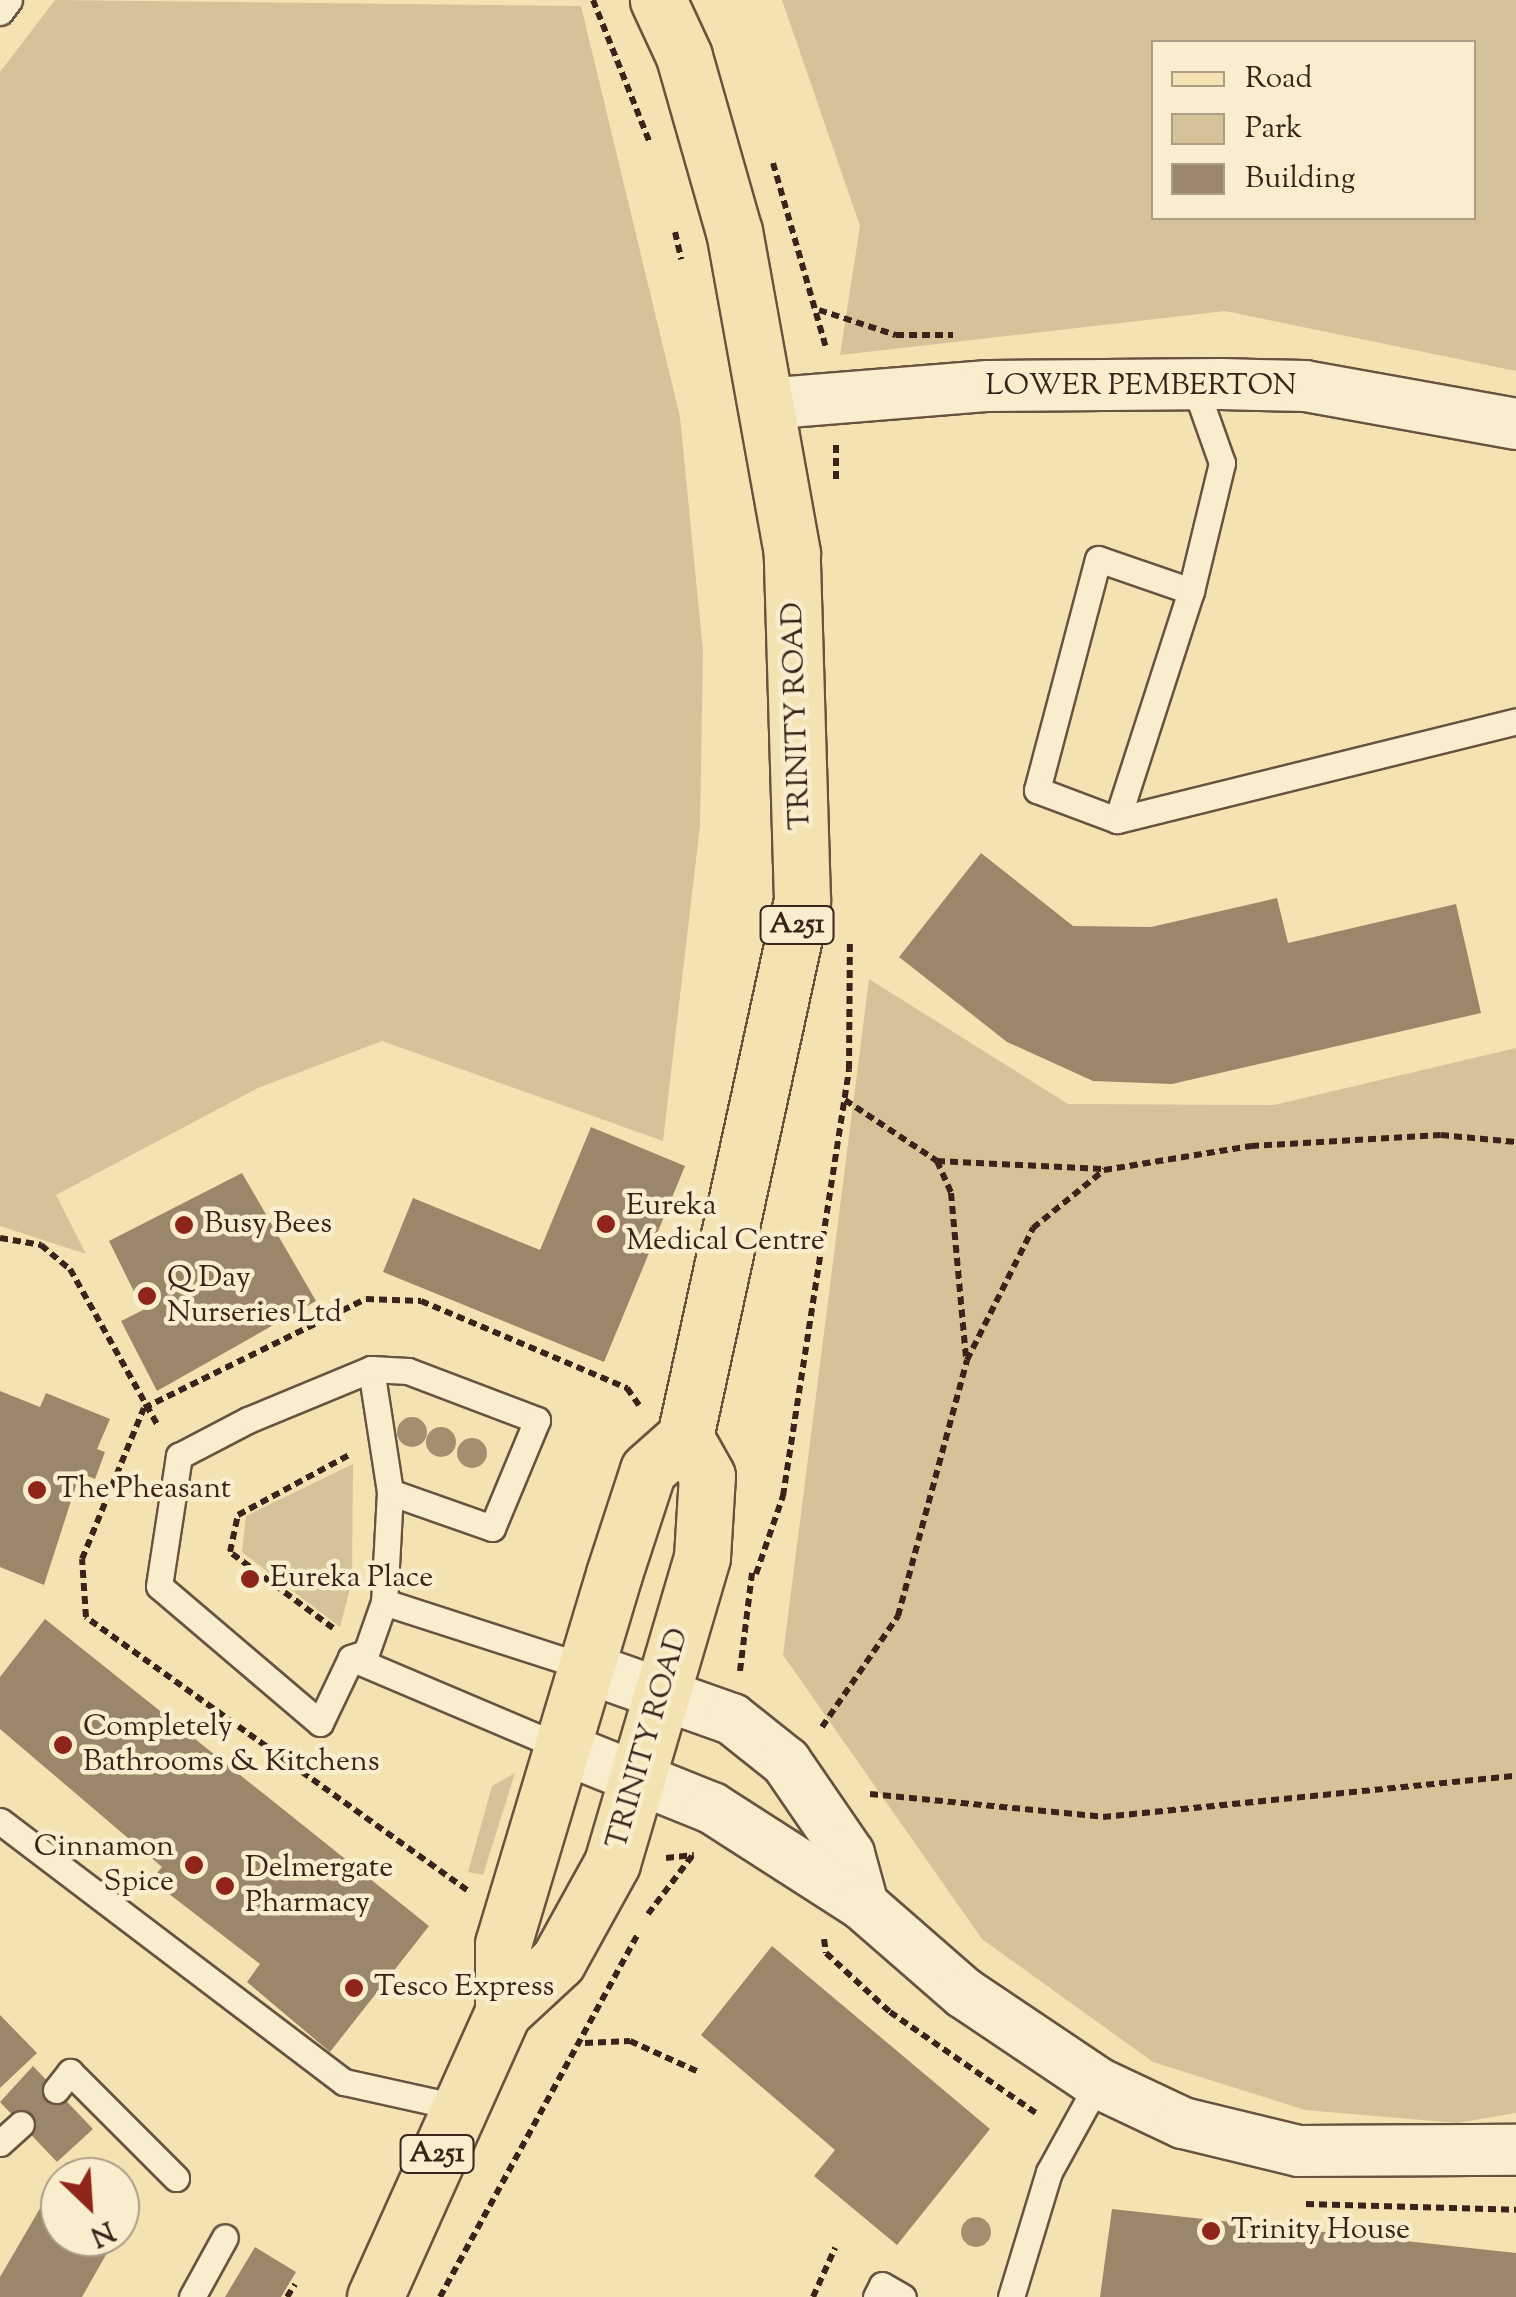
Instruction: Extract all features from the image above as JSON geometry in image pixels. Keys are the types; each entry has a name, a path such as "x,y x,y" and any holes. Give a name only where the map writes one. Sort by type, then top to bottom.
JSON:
{"main road":[{"name":"TRINITY ROAD","path":"502,2012 503,1944 566,1748 585,1667 665,1426 802,900 792,553 734,232 684,56 658,0"},
{"name":"TRINITY ROAD","path":"375,2297 502,2012 558,1962 612,1863 702,1558 707,1476 665,1426"}],"street":[{"name":"LOWER PEMBERTON","path":"764,404 988,386 1305,386 1516,424"},
{"path":"585,1667 732,1719 786,1762 850,1854 843,1919"},
{"path":"566,1748 638,1774 712,1808 843,1919 964,1993 1098,2083 1182,2122 1299,2152 1516,2150"}],"lane":[{"path":"0,12 9,0"},
{"path":"1118,820 1191,591 1222,462 1194,384"},
{"path":"1191,591 1098,559 1037,790 1118,820 1516,721"},
{"path":"371,1369 390,1492 384,1602 320,1723 159,1586 179,1456 371,1369 408,1370 537,1420 492,1528 390,1492"},
{"path":"384,1602 585,1667"},
{"path":"358,1656 566,1748"},
{"path":"0,1821 344,2082 457,2107"},
{"path":"56,2090 70,2072 176,2178"},
{"path":"1010,2297 1048,2172 1098,2083"},
{"path":"0,2143 21,2124"},
{"path":"192,2297 225,2237"},
{"path":"876,2297 882,2285 903,2297"}],"path":[{"path":"594,0 652,149"},
{"path":"672,218 684,271"},
{"path":"819,310 896,335 976,335 988,386"},
{"path":"844,1100 937,1161 1104,1170 1251,1146 1441,1135 1516,1142"},
{"path":"937,1161 951,1193 967,1360"},
{"path":"815,1737 898,1616 967,1360 1033,1228 1104,1170"},
{"path":"0,1238 41,1245 70,1269 144,1408 179,1456"},
{"path":"473,1895 86,1617 82,1560 144,1408 366,1299 421,1301 627,1388 665,1426"},
{"path":"358,1656 230,1552 238,1515 381,1438"},
{"path":"859,1793 1103,1817 1516,1776"},
{"path":"440,2297 584,2043 646,1916 693,1855"},
{"path":"843,1919 826,1953 890,2012 1072,2129"},
{"path":"584,2043 630,2041 699,2072"},
{"path":"813,2297 835,2248"},
{"path":"287,2297 294,2284"}],"green space":[{"path":"55,0 581,6 680,417 703,651 700,826 663,1141 382,1041 258,1088 56,1195 86,1254 0,1226 0,72"},
{"path":"782,0 1516,0 1516,371 1225,311 840,355 860,226"},
{"path":"869,979 1068,1104 1274,1105 1516,1048 1516,2113 1457,2123 1305,2110 1153,2062 982,1939 783,1655"},
{"path":"353,1464 352,1581 340,1627 242,1552 246,1516"},
{"path":"515,1773 483,1875 468,1872 492,1786"}],"building":[{"path":"981,853 1073,926 1151,927 1277,898 1288,943 1456,904 1481,1013 1172,1084 1093,1081 1007,1042 899,957"},
{"name":"Eureka Medical Centre","path":"591,1127 685,1166 604,1362 383,1272 413,1198 540,1250"},
{"path":"242,1173 316,1301 157,1391 121,1321 143,1310 109,1241"},
{"name":"The Pheasant","path":"0,1391 40,1407 46,1393 110,1419 97,1449 105,1452 95,1479 80,1473 44,1585 0,1567"},
{"path":"45,1619 429,1926 330,2052 247,1982 260,1964 151,1880 162,1867 0,1729 0,1677"},
{"path":"772,1946 990,2129 897,2245 814,2176 835,2150 701,2035"},
{"path":"0,2015 37,2053 0,2088"},
{"path":"33,2066 93,2129 62,2157 52,2157 0,2102"},
{"path":"40,2208 40,2257 105,2257 82,2297 0,2297 0,2277"},
{"name":"Trinity House","path":"1112,2209 1516,2253 1516,2297 1100,2297"},
{"path":"255,2247 296,2272 281,2297 225,2297"}],"place":[{"name":"Eureka Medical Centre","path":"606,1224"},
{"name":"Busy Bees","path":"184,1225"},
{"name":"Q Day Nurseries Ltd","path":"147,1296"},
{"name":"The Pheasant","path":"37,1490"},
{"name":"Eureka Place","path":"250,1579"},
{"name":"Completely Bathrooms & Kitchens","path":"63,1745"},
{"name":"Cinnamon Spice","path":"194,1865"},
{"name":"Delmergate Pharmacy","path":"225,1886"},
{"name":"Tesco Express","path":"354,1988"},
{"name":"Trinity House","path":"1211,2231"}]}
